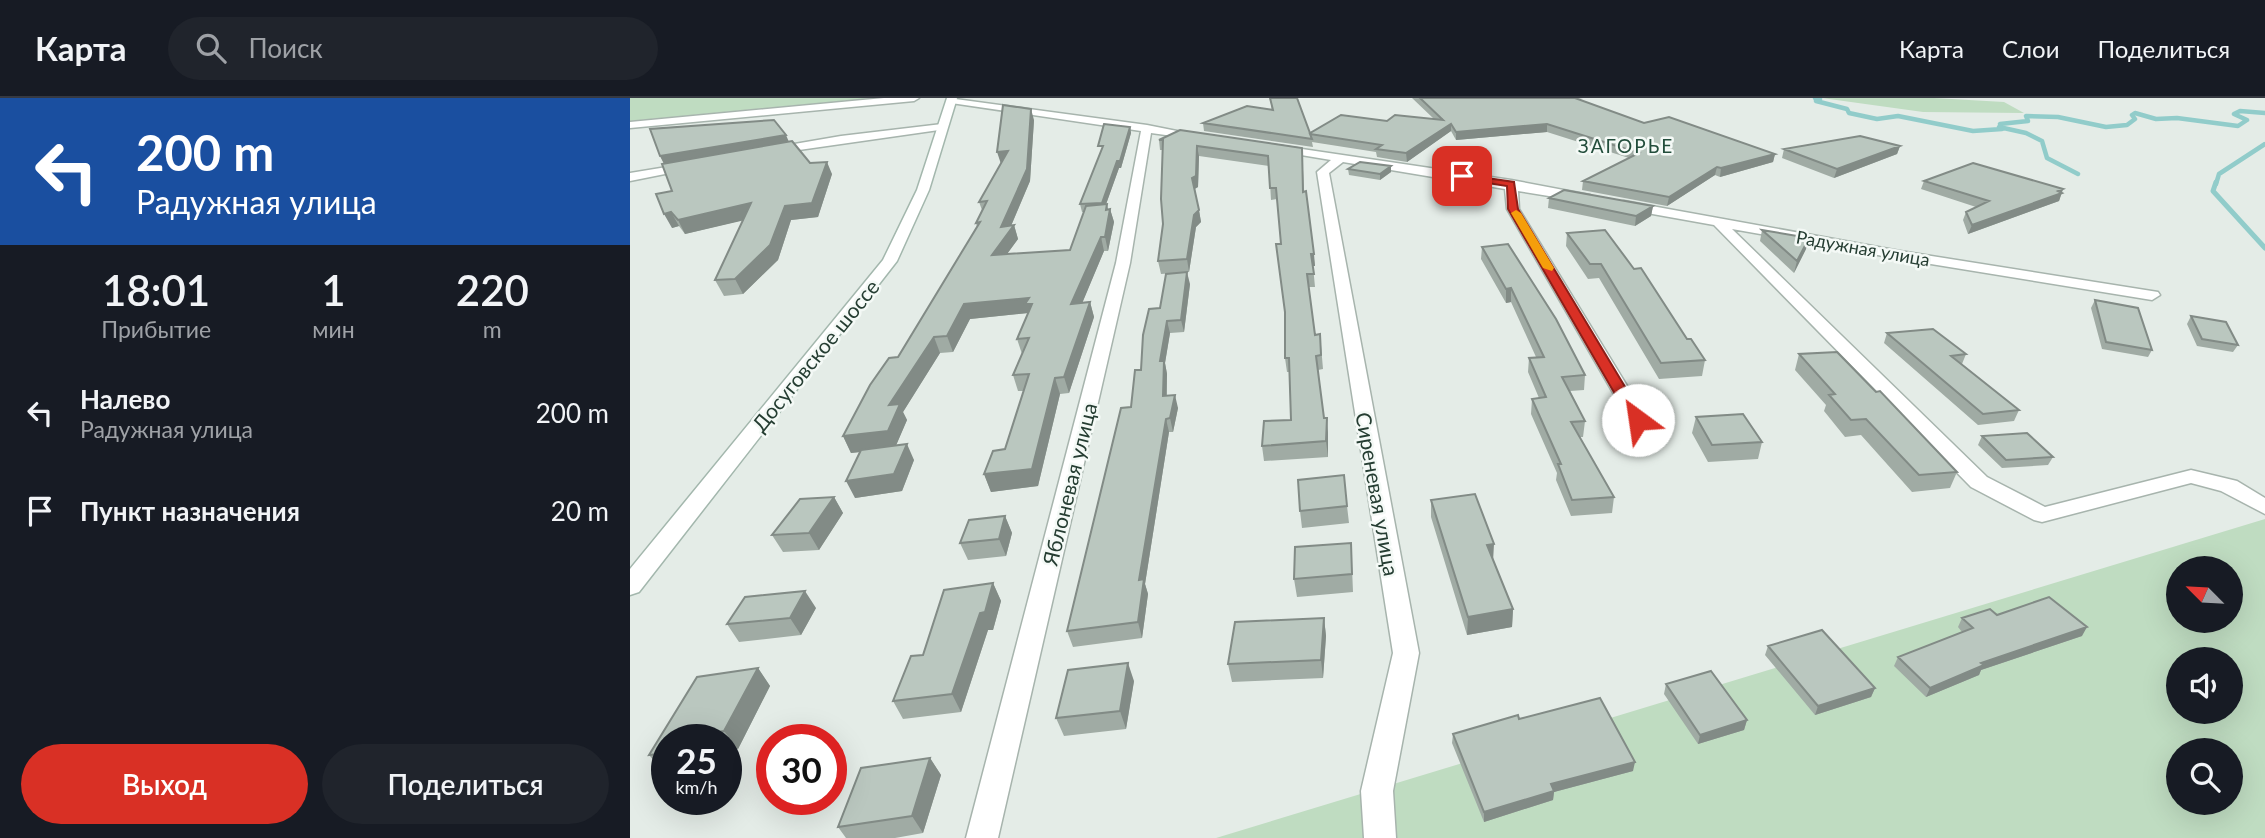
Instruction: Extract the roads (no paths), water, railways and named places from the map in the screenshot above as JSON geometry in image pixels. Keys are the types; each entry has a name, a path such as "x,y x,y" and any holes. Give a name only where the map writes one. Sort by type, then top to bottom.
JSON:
{"street":[{"path":"630,125 914,98"},
{"path":"951,99 1212,138"},
{"name":"Досуговское шоссе","path":"630,586 890,261 923,190 951,99"},
{"path":"762,153 841,139 942,127"},
{"name":"Яблоневая улица","path":"982,838 1123,262 1147,128"},
{"name":"Радужная улица","path":"1264,146 1511,184 1719,223 2152,295"},
{"name":"Сиреневая улица","path":"1341,158 1323,172 1406,653 1377,791 1380,838"},
{"path":"630,177 709,162"},
{"path":"1511,184 1513,209 1652,443"},
{"path":"1719,223 1979,482 2042,515 2190,476 2228,485 2265,507"}],"waterway":[{"path":"1815,98 1820,99 1816,101 1847,109 1849,113 1877,119 1898,116 1973,131 2001,128"},
{"path":"2001,128 2000,124 2028,121 2026,116 2058,117 2106,127 2127,125 2135,119 2132,115 2135,113 2156,119 2177,118 2238,126 2247,120 2234,114 2240,111 2265,113"},
{"path":"2001,128 2026,133 2042,141 2047,158 2078,174"},
{"path":"2216,184 2219,174 2265,144"},
{"path":"2216,182 2213,191 2265,248"}],"district":[{"name":"ЗАГОРЬЕ","path":"1626,145"}]}
